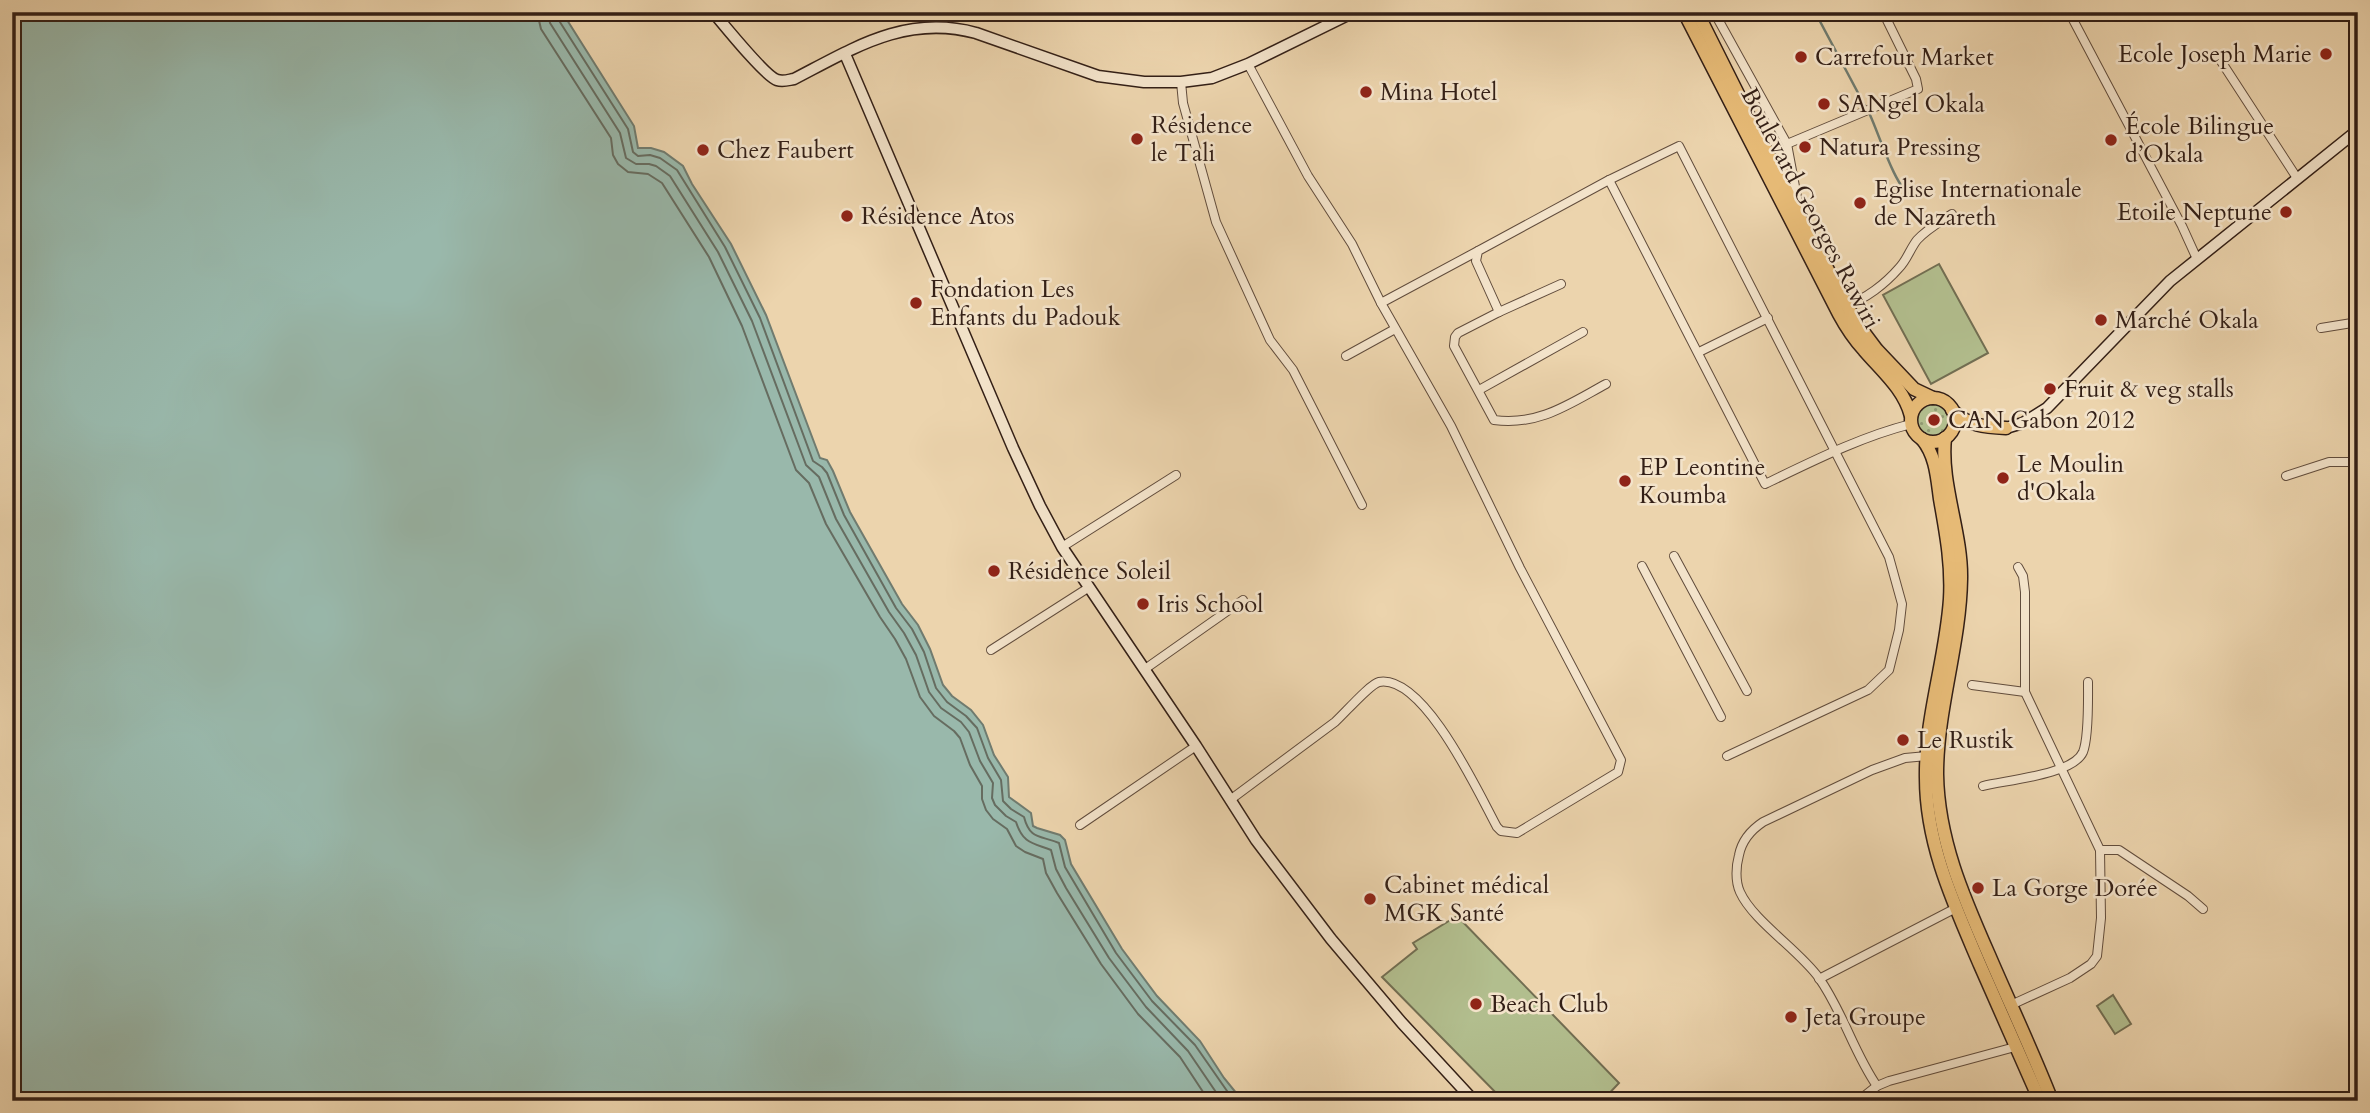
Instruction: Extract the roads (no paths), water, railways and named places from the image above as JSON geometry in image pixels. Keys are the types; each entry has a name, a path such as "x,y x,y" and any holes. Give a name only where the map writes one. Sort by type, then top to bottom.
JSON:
{"main road":[{"path":"713,12 755,60 778,81 793,79 894,33 917,27 945,26 976,33 1098,76 1143,82 1181,82 1212,78 1248,64 1354,12"},
{"name":"Boulevard Georges Rawiri","path":"1684,12 1839,314 1853,337 1899,389 1907,402 1911,420"},
{"name":"Boulevard Georges Rawiri","path":"1697,12 1846,305 1867,338 1899,374 1914,389 1933,398"},
{"path":"845,54 1013,448 1062,547 1256,840 1331,939 1402,1023 1474,1101"},
{"path":"1922,439 1934,442 1966,431 2006,428 2023,423 2047,408 2156,295 2358,130"},
{"path":"2006,428 1972,424 1944,401 1933,398 1919,403 1911,420 1913,430 1934,459 1951,574 1949,608 1927,756 1927,801 1932,835 1955,908 2040,1101"},
{"path":"1952,410 1954,422 1947,436 1944,461 1958,539 1961,576 1958,621 1938,745 1939,804 1944,841 1955,873 2052,1101"}],"street":[{"path":"1714,12 1787,144 1800,218"},
{"path":"1787,144 1918,89 1916,79 1883,12"},
{"path":"2069,12 2197,259"},
{"path":"2217,55 2297,178"},
{"path":"1230,800 1335,722 1351,709 1368,689 1379,682 1401,688 1430,713 1455,748 1501,831 1517,832 1618,772 1621,767 1619,755 1520,568 1464,452 1381,303 1352,244 1308,176 1248,64"},
{"path":"1181,82 1183,103 1216,222 1270,340 1293,370 1362,505"},
{"path":"1381,303 1609,180 1679,146 1889,556 1902,604 1889,670 1868,690 1727,756"},
{"path":"1609,180 1765,484 1834,451 1911,420"},
{"path":"1846,305 1861,299 1876,288 1899,268 1925,233 1952,214"},
{"path":"1478,251 1476,261 1499,312"},
{"path":"1561,284 1458,333 1453,342 1492,418 1499,421 1547,416 1606,384"},
{"path":"1699,352 1768,318"},
{"path":"2321,328 2358,322"},
{"path":"1346,356 1395,329"},
{"path":"1479,390 1583,332"},
{"path":"2286,476 2329,462 2358,462"},
{"path":"1062,547 1175,475"},
{"path":"1674,556 1747,691"},
{"path":"1642,566 1721,717"},
{"path":"2011,1005 2081,972 2097,956 2101,918 2100,850 2025,692 2025,592 2023,576 2018,567"},
{"path":"991,650 1088,588"},
{"path":"1145,669 1243,600"},
{"path":"1983,786 2062,769 2077,760 2084,747 2088,681"},
{"path":"1972,685 2025,692"},
{"path":"1080,825 1196,746"},
{"path":"1877,1086 1819,979 1756,914 1740,893 1738,861 1744,842 1755,827 1800,803 1888,764 1905,758 1927,756"},
{"path":"2100,850 2119,850 2203,909"},
{"path":"1819,979 1955,908"},
{"path":"1858,1101 1877,1086 2015,1046"}],"water":[{"path":"12,12 562,12 634,126 638,148 664,152 683,166 731,244 766,315 820,458 827,460 850,512 902,604 918,625 943,685 952,696 971,710 983,725 994,755 1008,777 1009,797 1031,813 1033,826 1060,835 1065,840 1071,864 1122,949 1157,996 1200,1041 1224,1078 1245,1101 12,1101"}],"waterway":[{"path":"1815,12 1865,106"},
{"path":"1870,115 1893,171 1911,196"}],"place":[{"name":"Ecole Joseph Marie","path":"2326,54"},
{"name":"Carrefour Market","path":"1801,57"},
{"name":"Mina Hotel","path":"1366,92"},
{"name":"SANgel Okala","path":"1824,104"},
{"name":"Résidence le Tali","path":"1137,139"},
{"name":"École Bilingue d’Okala","path":"2111,140"},
{"name":"Natura Pressing","path":"1805,147"},
{"name":"Chez Faubert","path":"703,150"},
{"name":"Eglise Internationale de Nazareth","path":"1860,203"},
{"name":"Etoile Neptune","path":"2286,212"},
{"name":"Résidence Atos","path":"847,216"},
{"name":"Fondation Les Enfants du Padouk","path":"916,303"},
{"name":"Marché Okala","path":"2101,320"},
{"name":"Fruit & veg stalls","path":"2050,389"},
{"name":"CAN Gabon 2012","path":"1934,420"},
{"name":"Le Moulin d'Okala","path":"2003,478"},
{"name":"EP Leontine Koumba","path":"1625,481"},
{"name":"Résidence Soleil","path":"994,571"},
{"name":"Iris School","path":"1143,604"},
{"name":"Le Rustik","path":"1903,740"},
{"name":"La Gorge Dorée","path":"1978,888"},
{"name":"Cabinet médical MGK Santé","path":"1370,899"},
{"name":"Beach Club","path":"1476,1004"},
{"name":"Jeta Groupe","path":"1791,1017"}]}
